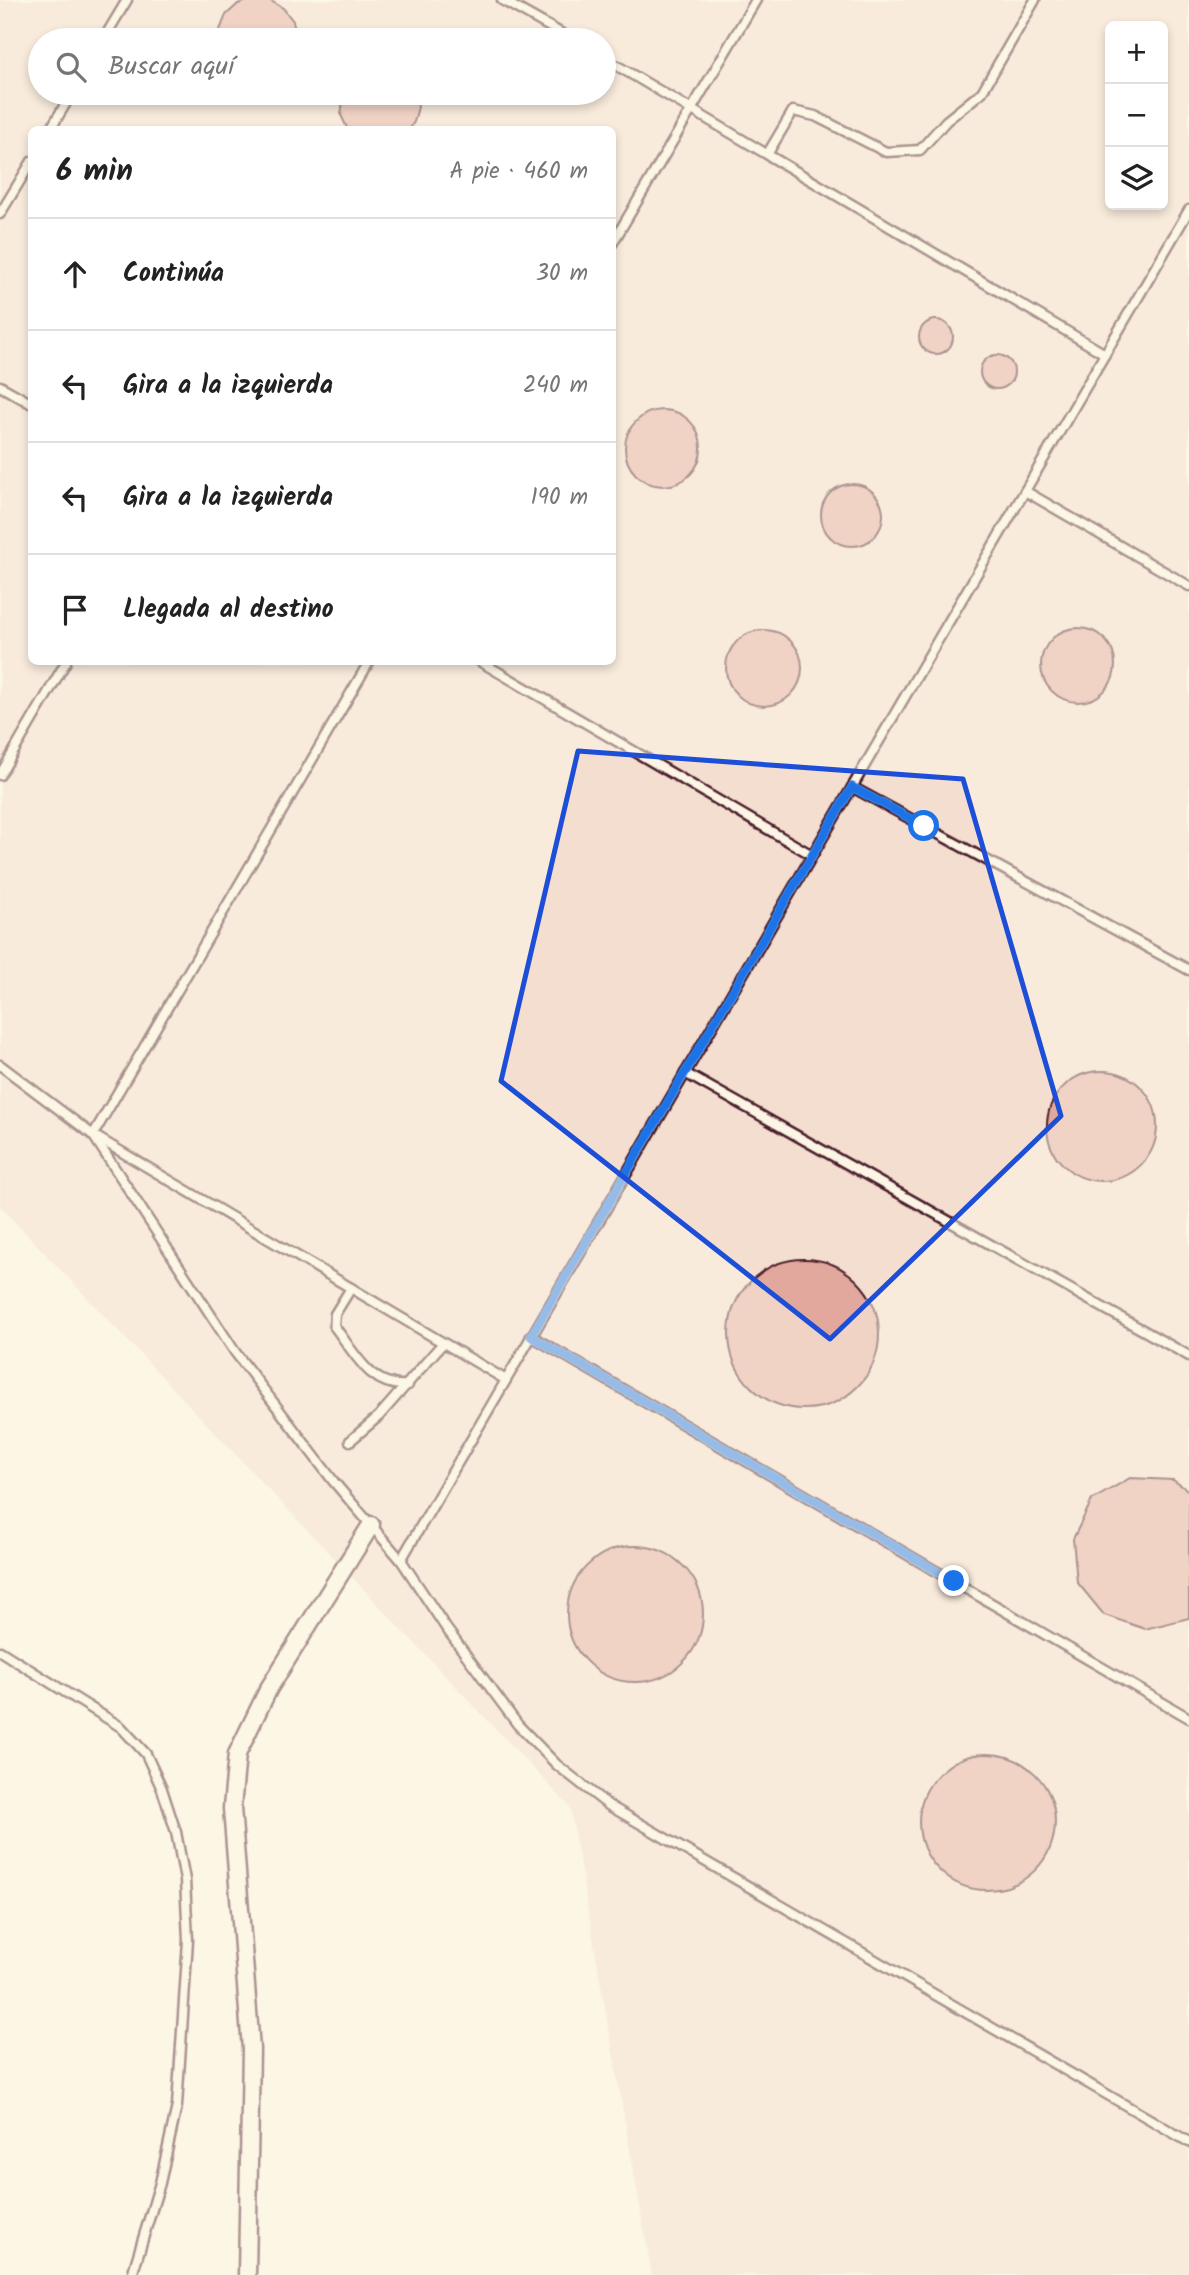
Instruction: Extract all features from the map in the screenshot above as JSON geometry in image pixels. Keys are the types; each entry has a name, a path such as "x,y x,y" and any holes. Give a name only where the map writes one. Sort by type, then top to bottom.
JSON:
{"street":[{"path":"247,2275 251,2049 232,1808 237,1754 268,1688 371,1525"}],"lane":[{"path":"110,28 127,0"},
{"path":"502,0 552,28"},
{"path":"616,237 756,0"},
{"path":"768,153 793,111 816,116 886,152 920,150 946,121 982,92 1035,0"},
{"path":"616,65 1105,354"},
{"path":"52,126 65,105"},
{"path":"0,214 28,168"},
{"path":"401,1560 1105,354 1185,225 1189,210"},
{"path":"0,386 28,402"},
{"path":"1025,491 1189,586"},
{"path":"0,775 64,665"},
{"path":"93,1135 367,665"},
{"path":"486,665 812,855"},
{"path":"852,787 1189,970"},
{"path":"0,1065 93,1135 506,1380"},
{"path":"685,1073 1188,1352"},
{"path":"93,1135 235,1352 334,1482 401,1560 446,1628 518,1725 557,1765 608,1805 1189,2142"},
{"path":"351,1288 335,1314 334,1326 378,1381 392,1386 408,1385"},
{"path":"531,1336 1189,1717"},
{"path":"350,1441 408,1385 443,1343"},
{"path":"0,1651 121,1727 146,1754 162,1789 176,1832 185,1880 187,1940 177,2106 160,2183 132,2275"}],"highlighted area":[{"path":"578,751 963,779 1061,1116 830,1339 501,1081"}],"shaded area":[{"path":"0,0 1189,0 1189,2275 652,2275 570,1807 0,1206"}],"building":[{"path":"250,0 269,0 283,8 293,21 294,28 221,28 226,15 238,4"},
{"path":"342,105 418,107 412,126 346,126 341,115"},
{"path":"936,320 948,325 953,337 948,349 936,354 924,349 919,337 924,325"},
{"path":"997,355 1009,360 1014,372 1009,384 997,389 985,384 980,372 985,360"},
{"path":"663,410 678,413 690,421 698,433 701,448 698,463 690,475 678,483 663,486 648,483 636,475 628,463 625,448 628,433 636,421 648,413"},
{"path":"846,484 858,484 874,493 881,503 881,527 874,537 858,546 846,546 835,541 826,532 821,521 821,509 826,498 835,489"},
{"path":"1078,628 1099,634 1109,644 1115,665 1109,686 1099,696 1078,702 1057,696 1047,686 1041,665 1047,644 1057,634"},
{"path":"764,630 779,633 791,641 799,653 802,668 799,683 791,695 779,703 764,706 749,703 737,695 729,683 726,668 729,653 737,641 749,633"},
{"path":"1102,1071 1123,1075 1141,1087 1153,1105 1157,1126 1153,1147 1141,1165 1123,1177 1102,1181 1081,1177 1063,1165 1051,1147 1047,1126 1051,1105 1063,1087 1081,1075"},
{"path":"804,1259 833,1265 857,1281 873,1305 879,1334 873,1363 857,1387 833,1403 804,1409 775,1403 751,1387 735,1363 729,1334 735,1305 751,1281 775,1265"},
{"path":"1130,1478 1173,1480 1189,1491 1189,1618 1145,1629 1104,1615 1077,1582 1073,1539 1092,1500"},
{"path":"635,1546 661,1551 683,1566 698,1588 703,1614 698,1640 683,1662 661,1677 635,1682 609,1677 587,1662 572,1640 567,1614 572,1588 587,1566 609,1551"},
{"path":"987,1754 1013,1759 1035,1774 1050,1796 1055,1822 1050,1848 1035,1870 1013,1885 987,1890 961,1885 939,1870 924,1848 919,1822 924,1796 939,1774 961,1759"}],"route":[{"path":"924,826 852,787 531,1336 954,1581"}]}
